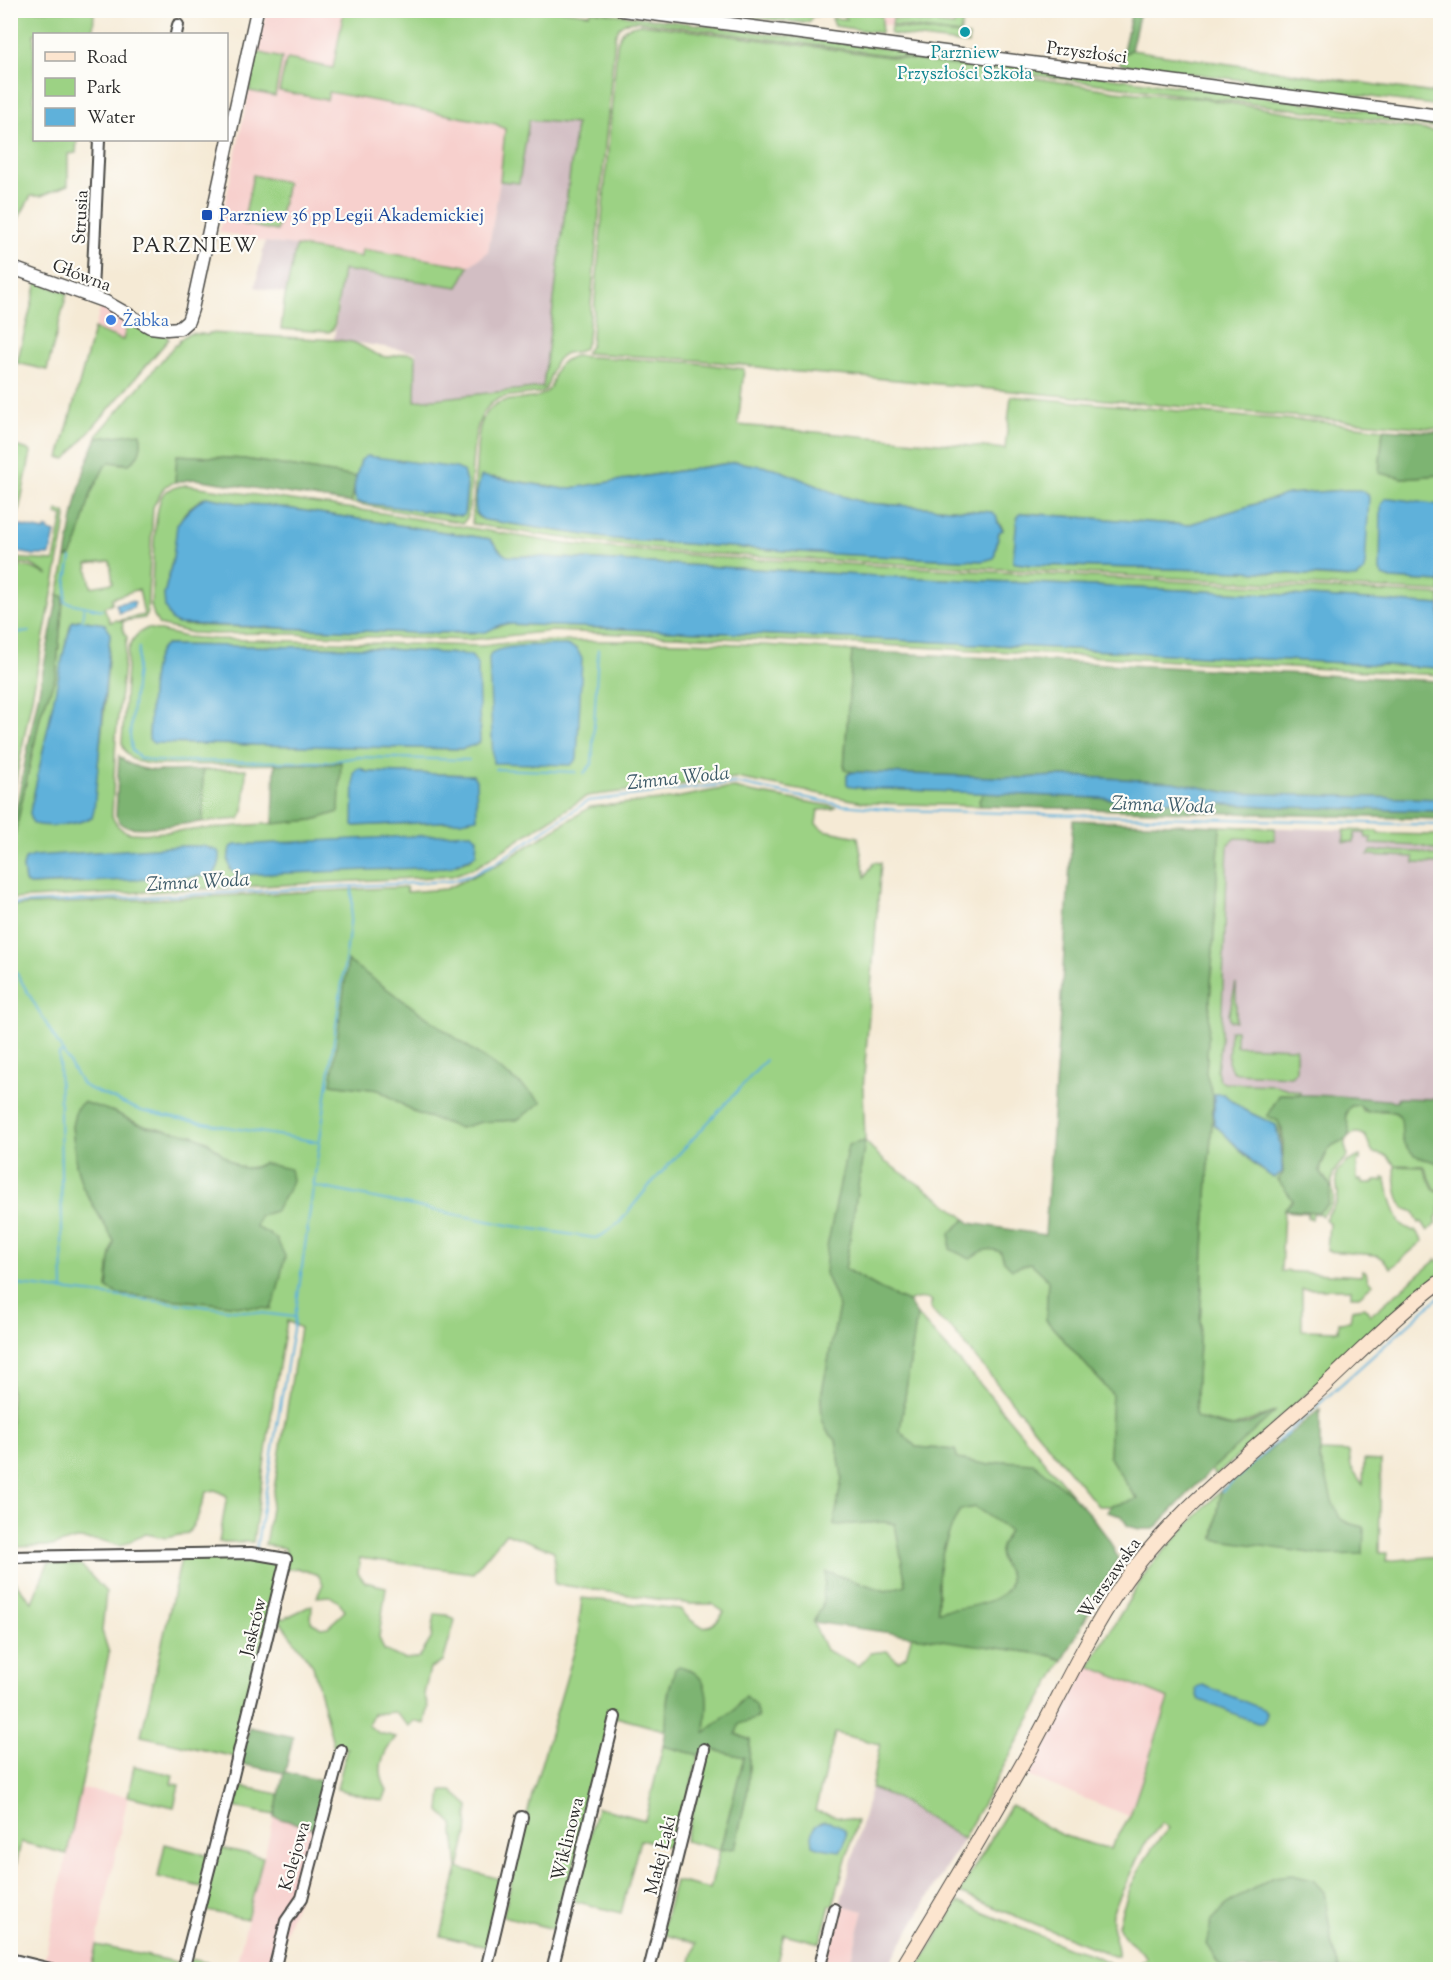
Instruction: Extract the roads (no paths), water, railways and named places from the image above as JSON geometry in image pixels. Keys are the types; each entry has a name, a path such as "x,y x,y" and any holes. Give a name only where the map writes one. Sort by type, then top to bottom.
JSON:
{"main road":[{"name":"Warszawska","path":"901,1970 994,1815 1076,1661 1120,1588 1135,1568 1172,1525 1209,1490 1440,1282"}],"street":[{"name":"Główna","path":"10,267 90,296 144,325 173,329 183,326 190,317 257,10"},
{"name":"Przyszłości","path":"622,10 1440,116"},
{"name":"Strusia","path":"90,296 99,141"},
{"name":"Jaskrów","path":"10,1557 251,1553 286,1559 183,1970"},
{"name":"Wiklinowa","path":"552,1970 615,1717"},
{"name":"Małej Łąki","path":"649,1970 704,1749"},
{"name":"Kolejowa","path":"274,1970 286,1921 302,1898 340,1750"},
{"path":"486,1970 522,1817"},
{"path":"819,1970 834,1909"},
{"path":"10,1959 55,1970"}],"water":[{"path":"367,456 456,468 463,471 467,486 464,515 357,502 354,492 355,481 361,460"},
{"path":"736,462 774,468 842,496 866,503 992,512 996,515 1003,530 999,532 994,558 983,561 831,554 613,539 485,520 480,517 475,508 481,476 565,489"},
{"path":"1360,490 1368,494 1369,498 1365,566 1363,573 1357,578 1244,571 1030,565 1013,561 1017,518 1022,513 1187,525 1288,494"},
{"path":"206,497 490,539 504,555 512,557 1308,596 1440,605 1440,668 918,641 506,624 486,632 416,633 178,624 172,621 165,608 164,595 173,558 177,525 190,509"},
{"path":"1385,499 1440,505 1440,582 1391,579 1383,576 1380,571 1381,505"},
{"path":"17,525 44,531 48,528 49,531 55,533 50,555 12,551"},
{"path":"135,602 133,608 119,613 116,604"},
{"path":"79,620 105,624 110,634 94,810 92,818 79,822 63,825 34,824 30,818 30,812 65,646 72,622"},
{"path":"166,645 372,648 471,655 478,665 480,742 463,749 153,743 149,735 153,672 160,651"},
{"path":"566,645 577,649 582,659 577,759 571,765 493,763 489,658 491,653 517,646"},
{"path":"360,768 367,772 473,775 476,780 477,818 461,821 353,826 354,773"},
{"path":"852,772 1022,778 1086,777 1173,782 1230,793 1440,799 1440,811 1290,807 861,788 847,784 847,775"},
{"path":"472,833 477,838 476,854 449,867 238,875 232,871 229,863 231,847 235,845"},
{"path":"203,846 218,851 220,857 214,874 29,885 25,882 23,867 25,859 34,856"},
{"path":"1214,1094 1223,1094 1244,1110 1276,1125 1282,1157 1282,1172 1274,1178 1250,1160 1214,1124"},
{"path":"1203,1685 1263,1709 1267,1714 1264,1723 1257,1723 1200,1700 1196,1689"},
{"path":"824,1821 837,1824 844,1830 846,1839 840,1851 813,1845 812,1835 815,1825"}],"waterway":[{"path":"71,558 65,602 102,610"},
{"path":"82,621 84,606"},
{"path":"10,633 29,632"},
{"path":"139,648 130,735 132,750 140,758 153,761 327,762 358,757 469,760"},
{"path":"584,773 592,764 598,649"},
{"path":"496,769 576,772"},
{"name":"Zimna Woda","path":"10,904 451,881 494,864 588,801 734,783 842,805 897,810 1440,825"},
{"path":"256,1550 295,1317 348,940 352,888"},
{"path":"10,962 81,1083 86,1087 141,1111 319,1142"},
{"path":"62,1052 59,1054 63,1291"},
{"path":"314,1186 513,1226 595,1238 619,1223 649,1186 766,1060"},
{"path":"10,1284 295,1317"},
{"path":"1222,1491 1440,1296"}],"place":[{"name":"Parzniew Przyszłości Szkoła","path":"965,32"},
{"name":"Parzniew 36 pp Legii Akademickiej","path":"207,215"},
{"name":"Żabka","path":"111,320"}],"district":[{"name":"PARZNIEW","path":"195,245"}]}
